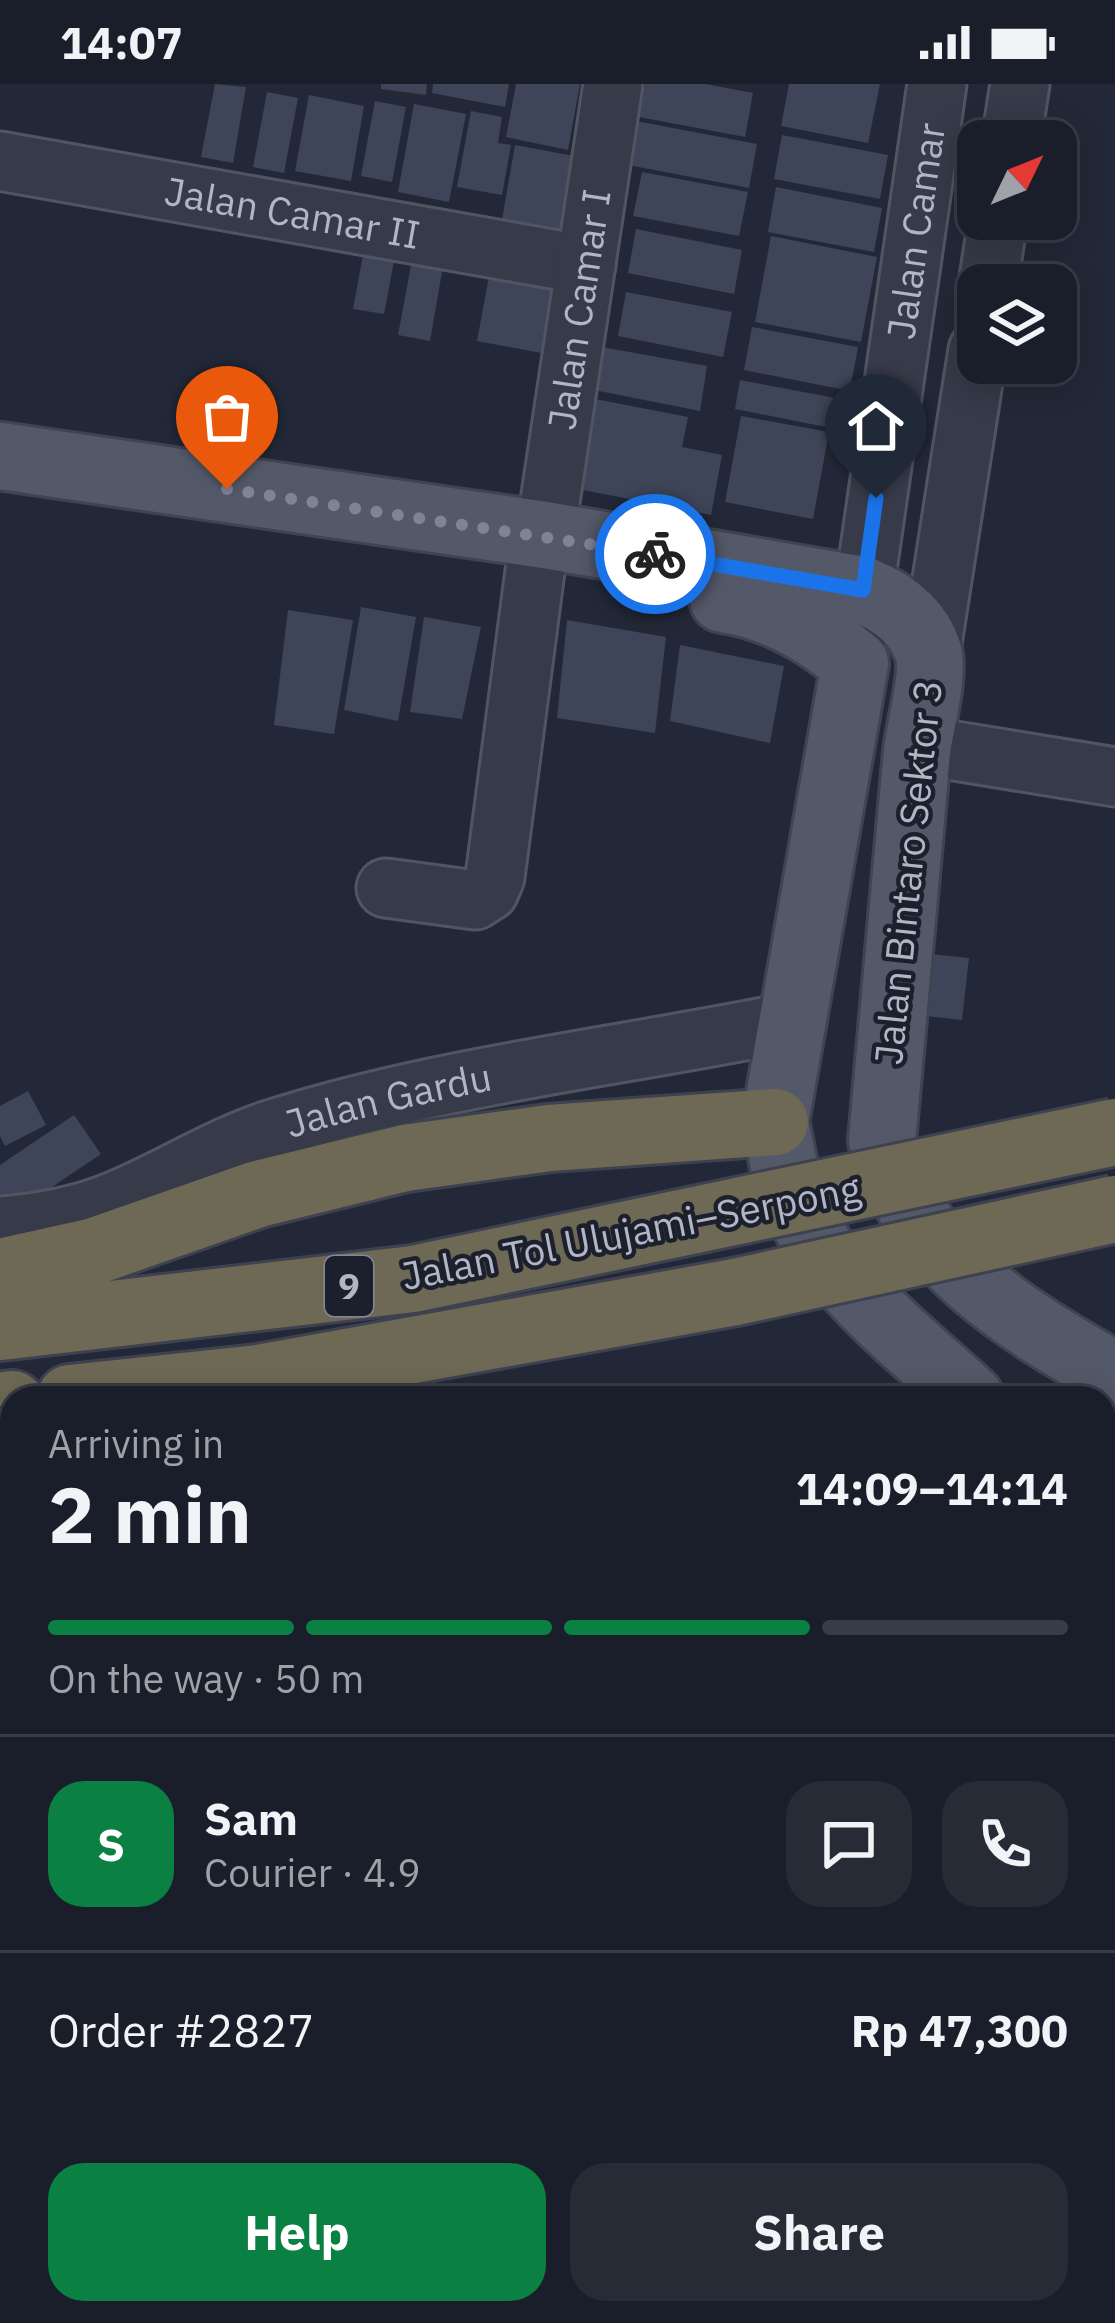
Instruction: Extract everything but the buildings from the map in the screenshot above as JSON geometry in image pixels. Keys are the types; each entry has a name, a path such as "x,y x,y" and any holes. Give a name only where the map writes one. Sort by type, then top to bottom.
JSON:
{"highway":[{"path":"0,1272 95,1251 258,1194 405,1158 549,1138 775,1122"},
{"name":"Jalan Tol Ulujami–Serpong","path":"0,1328 413,1279 1115,1132"},
{"name":"Jalan Tol Ulujami–Serpong","path":"183,1386 258,1378 735,1292 1115,1209"}],"main road":[{"name":"Jalan Bintaro Sektor 3","path":"0,456 540,553 752,604 820,635 855,663 775,1122 790,1187 812,1234 880,1315 957,1386"},
{"name":"Jalan Bintaro Sektor 3","path":"0,493 863,590 886,599 905,614 930,656 882,1140 887,1159 926,1233 945,1258 989,1298 1108,1366"},
{"path":"775,1122 939,1270 989,1298"}],"street":[{"name":"Jalan Camar I","path":"386,888 475,900 490,891 495,877 613,84"},
{"name":"Jalan Camar","path":"855,663 937,84"},
{"path":"1014,120 1020,84"},
{"name":"Jalan Camar II","path":"0,161 586,265"},
{"path":"930,656 973,384"},
{"path":"918,745 1115,777"},
{"name":"Jalan Gardu","path":"0,1226 61,1218 116,1201 203,1156 273,1130 402,1095 790,1022"}],"way so far":[{"path":"227,489 655,554"}],"route":[{"path":"655,554 863,590 876,498"}]}
